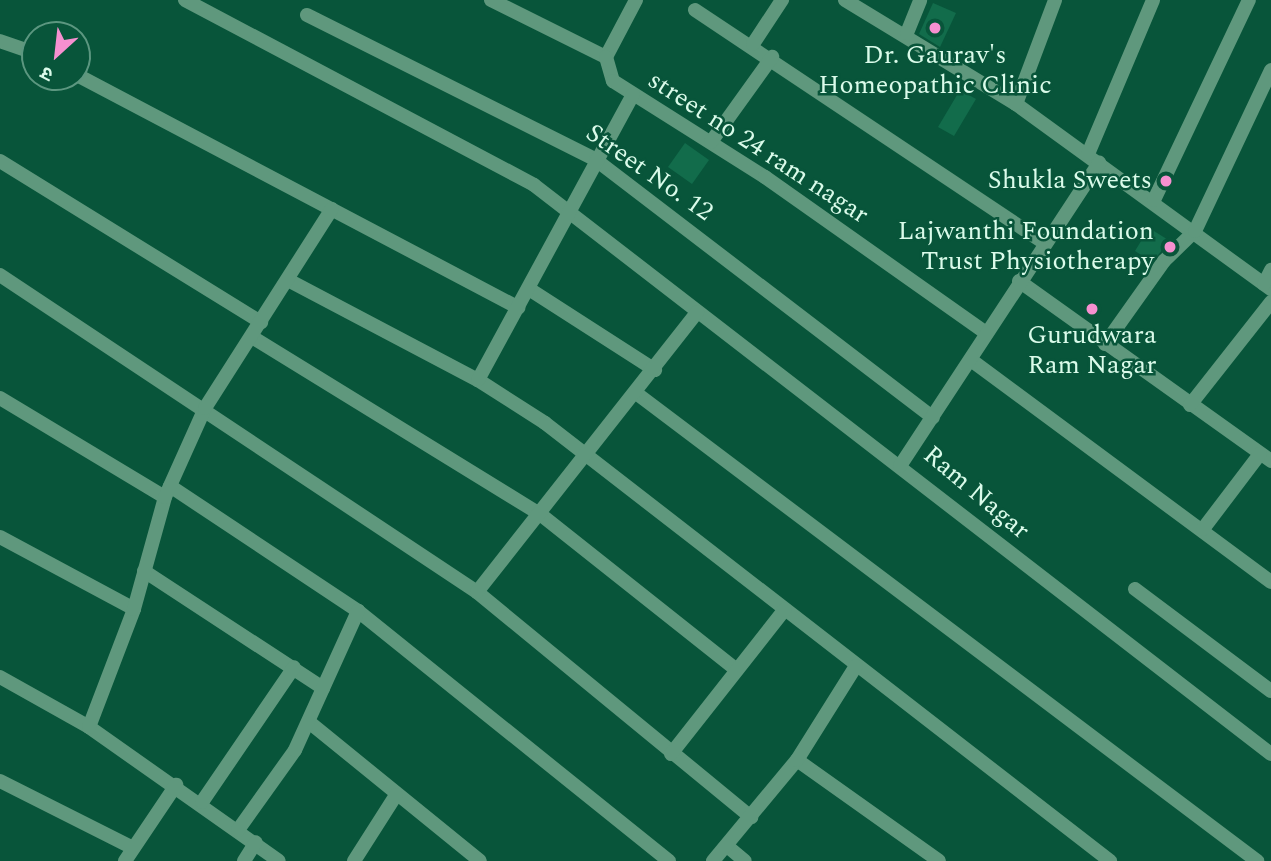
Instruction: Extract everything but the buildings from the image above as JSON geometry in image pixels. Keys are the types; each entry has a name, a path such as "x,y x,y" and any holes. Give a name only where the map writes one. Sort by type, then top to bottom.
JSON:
{"street":[{"path":"185,0 467,148 570,211 697,312 900,466"},
{"path":"491,0 606,57 636,0"},
{"path":"752,44 782,0"},
{"path":"845,0 907,33 1016,104 1154,200 1267,286 1271,270"},
{"path":"907,33 920,0"},
{"path":"1016,104 1055,0"},
{"name":"Ram Nagar","path":"1153,0 1094,159 1045,243 900,466 1271,754"},
{"path":"1154,200 1249,0"},
{"path":"695,10 772,57 1045,243"},
{"name":"Street No. 12","path":"307,15 596,160 933,418"},
{"path":"0,41 21,48"},
{"name":"street no 24 ram nagar","path":"606,57 607,74 633,94 711,142 986,332"},
{"path":"711,142 772,57"},
{"path":"1105,344 1164,261 1195,231 1271,69"},
{"path":"91,82 518,308"},
{"path":"478,380 633,94"},
{"path":"0,161 261,322"},
{"path":"89,727 134,609 167,492 205,408 332,209"},
{"path":"0,275 205,408 477,592 751,817"},
{"path":"288,280 478,380 588,456 1110,861"},
{"path":"1018,281 1265,457 1203,529"},
{"path":"529,289 654,370"},
{"path":"1191,405 1271,302"},
{"path":"477,592 588,456 697,312"},
{"path":"251,337 540,514 737,670"},
{"path":"971,360 1203,529 1271,582"},
{"path":"636,393 1256,861"},
{"path":"0,398 167,492 358,611 670,861"},
{"path":"0,537 134,609"},
{"path":"144,571 295,667 323,688"},
{"path":"1135,589 1271,691"},
{"path":"671,754 785,609"},
{"path":"238,830 309,722 358,611"},
{"path":"713,861 797,760 856,666"},
{"path":"202,802 295,667"},
{"path":"0,677 89,727 202,802 279,861"},
{"path":"309,722 471,858"},
{"path":"797,760 939,861"},
{"path":"0,781 134,848"},
{"path":"125,861 176,785"},
{"path":"354,861 396,795"},
{"path":"244,861 256,842"},
{"path":"727,846 745,861"}],"place":[{"name":"Dr. Gaurav's Homeopathic Clinic","path":"935,28"},
{"name":"Shukla Sweets","path":"1166,181"},
{"name":"Lajwanthi Foundation Trust Physiotherapy","path":"1170,247"},
{"name":"Gurudwara Ram Nagar","path":"1092,309"}]}
